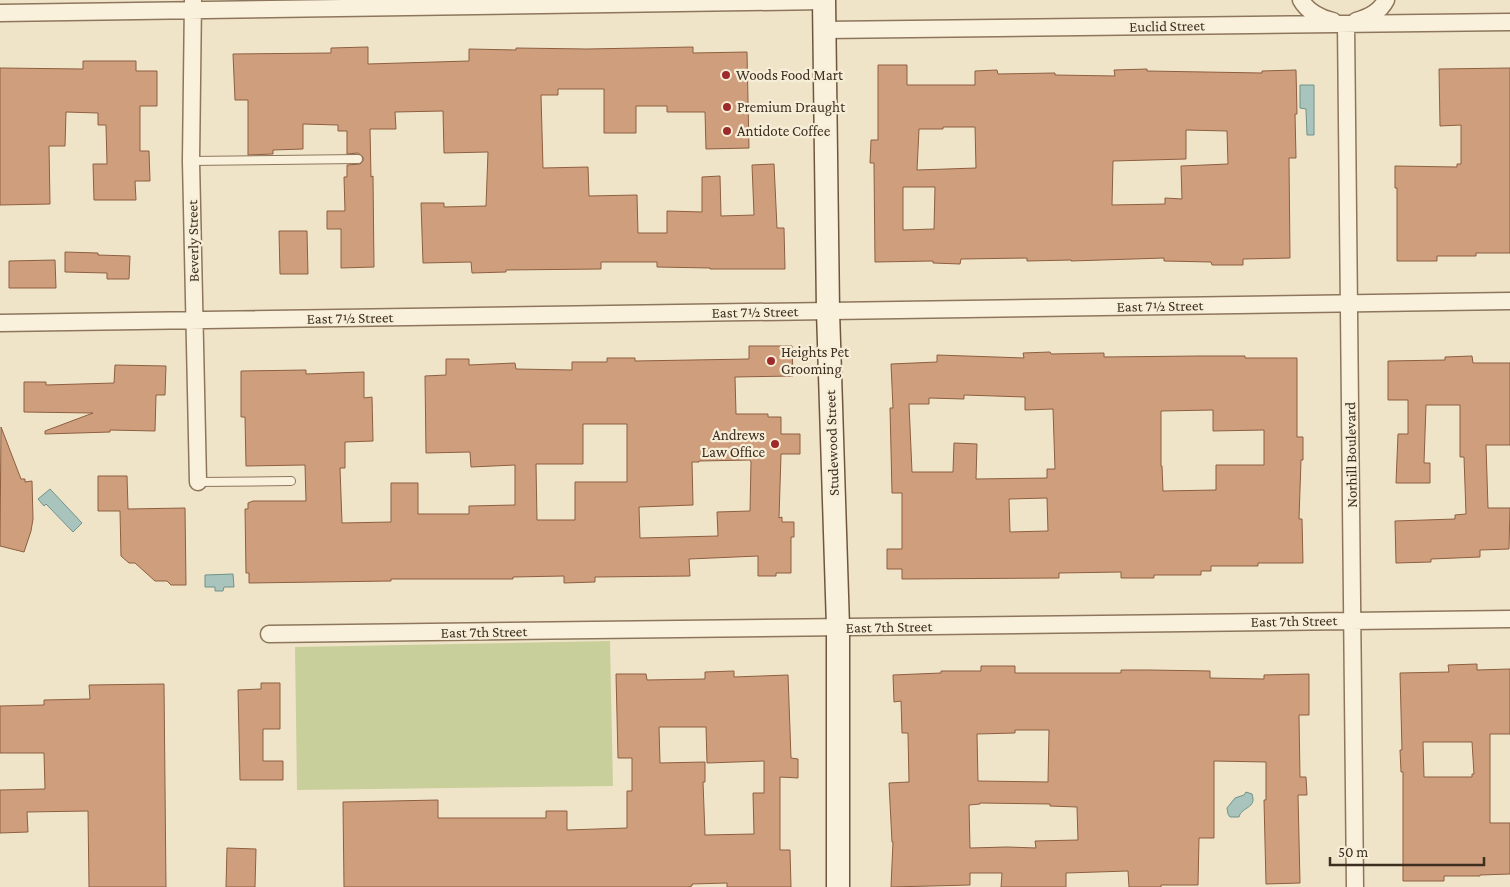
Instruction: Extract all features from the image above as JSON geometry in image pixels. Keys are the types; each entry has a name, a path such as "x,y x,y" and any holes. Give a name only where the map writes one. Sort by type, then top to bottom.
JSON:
{"main road":[{"name":"Studewood Street","path":"824,1 828,311 838,627 838,887"}],"street":[{"path":"1301,0 1303,4 1322,19 1346,24 1369,17 1384,5 1386,0"},
{"path":"0,13 194,5 824,1"},
{"name":"Beverly Street","path":"194,5 191,161 198,482"},
{"name":"Euclid Street","path":"825,30 1510,22"},
{"name":"Norhill Boulevard","path":"1346,24 1356,887"},
{"name":"East 7½ Street","path":"0,323 1510,300"},
{"name":"East 7th Street","path":"269,634 1510,619"}],"lane":[{"path":"191,161 358,159"},
{"path":"198,482 291,481"}],"green space":[{"path":"610,641 613,786 297,790 295,647"}],"water":[{"path":"1300,85 1314,85 1314,135 1307,135 1306,109 1300,108"},
{"path":"50,489 82,523 73,532 46,504 44,506 38,499"},
{"path":"233,574 234,587 224,587 223,591 215,591 215,587 205,587 205,575"},
{"path":"1246,792 1252,794 1251,805 1239,817 1230,817 1227,808 1235,798 1244,795"}],"building":[{"path":"368,47 368,64 469,61 469,49 693,47 693,53 747,52 749,148 706,149 705,112 667,112 667,106 636,106 636,133 604,133 604,89 558,89 558,95 541,95 543,168 588,167 589,196 637,195 638,233 667,233 667,211 702,212 702,177 720,176 721,216 754,215 752,165 774,164 777,228 784,228 785,269 657,267 657,262 601,262 601,269 506,270 506,272 472,273 471,262 423,263 421,203 444,203 444,207 486,206 488,152 444,153 443,111 395,112 396,129 370,129 371,177 373,176 374,267 341,268 341,229 327,229 327,211 345,211 344,177 347,177 347,165 360,164 363,161 363,157 358,153 347,154 347,131 338,131 338,125 303,124 303,149 273,150 273,154 248,155 248,100 235,100 233,54 331,53 331,48"},
{"path":"83,61 136,61 136,71 157,71 157,106 140,106 140,151 149,151 150,181 135,181 136,200 94,200 93,164 107,164 106,125 98,125 98,113 66,112 65,146 49,146 50,204 0,205 0,68 83,69"},
{"path":"878,65 907,65 907,85 975,85 975,71 997,70 998,74 1055,73 1055,75 1115,76 1114,70 1147,69 1147,71 1262,73 1262,71 1296,70 1296,158 1289,158 1290,258 1243,259 1243,265 1212,265 1211,262 1164,261 1164,258 1071,261 1027,261 1027,258 961,259 960,264 933,263 933,261 875,262 874,163 870,163 871,140 878,140","holes":["943,127 975,127 976,168 917,170 919,129 943,129","1186,130 1227,131 1228,164 1181,166 1182,199 1165,198 1165,204 1112,205 1113,161 1186,159","903,187 935,187 934,229 903,230"]},
{"path":"1510,68 1510,253 1476,253 1476,256 1437,256 1437,261 1397,261 1397,188 1395,188 1395,166 1457,167 1457,164 1461,164 1461,125 1440,126 1439,69"},
{"path":"279,231 307,231 308,274 280,274"},
{"path":"65,252 130,256 129,279 107,279 107,273 65,272"},
{"path":"55,260 56,288 9,288 9,261"},
{"path":"749,346 792,346 793,376 735,377 736,414 768,414 768,417 781,417 781,434 800,434 800,454 781,454 779,518 782,517 782,522 794,522 794,537 791,537 791,573 776,573 776,576 758,576 758,556 689,559 690,576 595,577 595,582 564,583 564,576 513,577 513,579 391,579 391,581 249,583 249,573 246,573 245,509 248,509 248,503 253,501 306,501 305,465 246,466 245,417 241,417 241,371 306,370 306,374 364,372 364,398 372,397 373,441 345,442 345,468 340,468 342,523 391,522 391,483 418,483 418,514 469,514 469,506 515,505 515,465 471,467 470,452 426,453 425,376 446,375 446,359 469,359 469,365 515,363 516,369 572,370 572,362 607,362 607,358 635,358 635,361 749,359","holes":["583,424 627,424 627,482 575,482 575,520 537,520 536,464 583,464","750,460 750,511 717,512 718,536 640,538 639,507 693,505 692,462"]},
{"path":"1023,353 1104,353 1104,357 1245,356 1245,358 1297,358 1297,437 1303,437 1299,519 1302,519 1303,563 1258,563 1258,566 1211,566 1211,571 1201,571 1201,575 1154,575 1154,578 1121,578 1121,572 1059,573 1059,578 902,579 902,569 887,569 887,549 902,549 902,493 892,493 890,408 893,408 891,364 937,362 937,355 1024,358","holes":["964,395 1025,397 1025,410 1053,409 1055,469 1047,469 1047,478 976,479 977,444 954,443 953,472 912,472 909,404 929,404 929,398 964,399","1213,410 1213,431 1264,430 1264,465 1216,465 1216,490 1163,491 1161,411","1047,498 1048,531 1010,532 1009,499"]},
{"path":"1472,356 1473,363 1510,363 1510,445 1486,445 1488,508 1510,508 1509,549 1480,550 1480,557 1396,563 1395,521 1455,519 1455,515 1466,514 1464,457 1460,457 1460,405 1426,405 1424,463 1430,463 1430,483 1396,483 1398,434 1408,434 1408,400 1388,400 1388,361 1445,360 1445,357"},
{"path":"115,365 166,366 165,395 156,395 155,431 110,430 110,432 45,434 45,431 93,413 24,412 24,382 46,382 46,385 114,383"},
{"path":"1,427 21,479 25,479 25,482 32,481 33,519 24,552 0,546"},
{"path":"98,476 127,476 128,509 185,508 186,585 171,585 167,581 155,581 135,563 129,563 121,556 120,511 98,511"},
{"path":"1477,664 1477,670 1510,669 1510,734 1490,734 1490,823 1510,823 1510,874 1444,876 1444,881 1403,881 1403,772 1401,772 1400,750 1402,750 1400,673 1449,672 1448,665","holes":["1423,742 1472,742 1474,774 1472,774 1472,777 1424,777"]},
{"path":"981,666 1015,666 1015,673 1121,673 1121,670 1210,671 1210,678 1264,679 1264,675 1309,674 1309,715 1299,715 1300,777 1306,777 1307,795 1298,795 1300,883 1266,884 1264,800 1266,800 1266,762 1214,761 1214,838 1199,838 1198,885 1129,887 1128,871 1066,873 1066,887 1001,887 1002,873 970,873 970,885 891,887 893,842 889,783 909,782 908,733 902,733 901,701 894,702 893,675 941,673 941,671 981,671","holes":["1015,730 1049,730 1048,782 978,781 977,734 1015,733","980,803 1050,804 1050,806 1077,807 1078,840 1035,841 1036,848 970,848 969,805"]},
{"path":"734,671 734,677 788,675 791,758 798,759 798,778 780,777 780,850 790,850 791,887 727,887 727,883 692,884 692,886 688,887 344,887 343,802 438,800 438,818 546,818 546,811 567,811 567,830 627,828 627,791 632,791 632,758 618,758 616,674 646,674 647,680 705,679 705,672","holes":["659,727 706,727 707,763 764,761 764,793 753,793 754,834 705,835 703,782 705,782 705,762 660,763"]},
{"path":"261,683 280,683 280,729 263,729 263,761 283,761 283,780 240,780 238,690 261,689"},
{"path":"164,684 166,887 89,887 88,811 27,812 28,832 0,833 0,790 45,789 44,753 0,753 0,706 44,705 44,700 90,699 89,685"},
{"path":"227,848 256,849 255,887 226,887"}],"place":[{"name":"Woods Food Mart","path":"726,75"},
{"name":"Premium Draught","path":"727,107"},
{"name":"Antidote Coffee","path":"727,131"},
{"name":"Heights Pet Grooming","path":"771,361"},
{"name":"Andrews Law Office","path":"775,444"}]}
